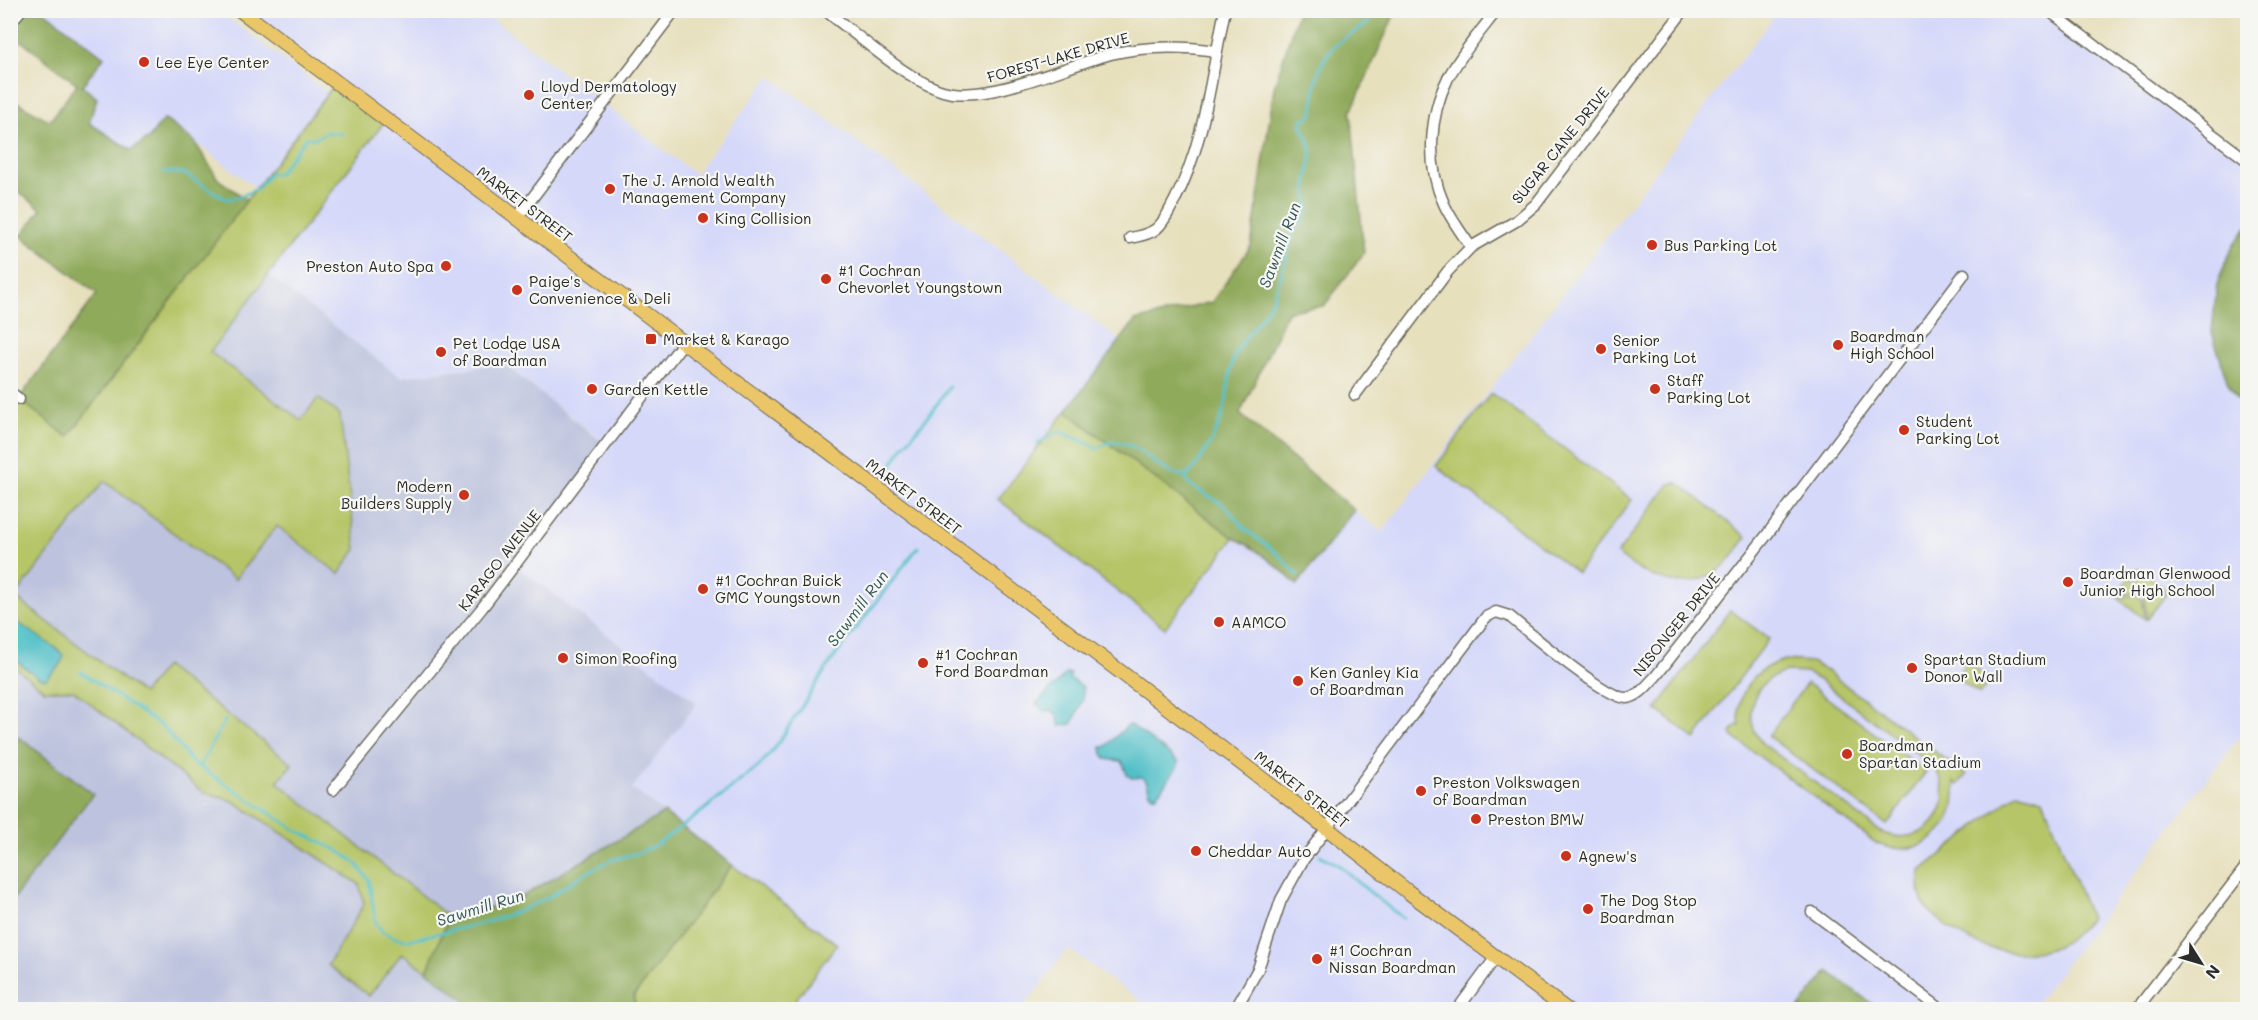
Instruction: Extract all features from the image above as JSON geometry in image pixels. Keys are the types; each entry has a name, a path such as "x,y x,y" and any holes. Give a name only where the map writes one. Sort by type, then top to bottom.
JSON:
{"main road":[{"name":"MARKET STREET","path":"240,10 1567,1010"}],"street":[{"path":"10,23 21,10"},
{"path":"517,218 675,10"},
{"name":"FOREST-LAKE DRIVE","path":"825,10 911,75 932,87 961,94 985,93 1095,59 1136,50 1178,47 1216,51"},
{"path":"1130,238 1148,234 1156,229 1169,211 1182,186 1198,143 1225,10"},
{"path":"1471,247 1451,219 1439,192 1434,163 1433,134 1440,99 1449,77 1497,10"},
{"name":"SUGAR CANE DRIVE","path":"1355,395 1448,271 1471,247 1516,221 1536,204 1684,10"},
{"path":"2048,10 2247,161"},
{"name":"NISONGER DRIVE","path":"1327,829 1478,626 1486,617 1496,612 1509,616 1603,688 1617,696 1629,698 1642,690 1656,676 1766,536 1964,274"},
{"name":"KARAGO AVENUE","path":"333,790 482,608 683,343"},
{"path":"1235,1010 1260,964 1287,888 1327,829"},
{"path":"2136,1010 2247,864"},
{"path":"1812,912 1942,1010"},
{"path":"1457,1010 1496,957"}],"shaded area":[{"path":"44,11 219,11 328,93 256,188 164,119 149,138 131,150 88,123 82,86 103,57"},
{"path":"240,11 482,11 695,174 770,76 1120,340 998,499 1165,628 1234,538 1248,544 1281,569 1297,585 1354,510 1382,532 1778,11 2048,11 2247,161 2247,227 2233,246 2228,384 2247,413 2247,727 2032,1009 1152,1009 1068,949 1022,1009 789,1009 837,944 632,789 515,565 606,444 503,364 400,377 268,275 386,120"},
{"path":"268,275 400,377 503,364 606,445 515,565 697,703 632,789 664,813 513,902 449,917 277,782 291,763 165,666 143,694 15,597 104,481 235,579 277,525 339,573 301,420 210,352"},
{"path":"10,664 44,690 73,690 203,792 233,801 359,884 364,903 328,965 369,996 402,953 472,1005 468,1010 11,1009"}],"green space":[{"path":"25,11 44,11 104,57 82,86 97,98 89,123 131,150 149,138 164,119 194,141 218,179 247,200 68,437 21,401 21,396 97,294 21,236 41,209 11,186 10,98 50,121 77,84 11,33"},
{"path":"1298,11 1396,11 1351,112 1364,253 1324,306 1288,311 1240,414 1354,510 1297,585 1267,558 1234,538 1066,411 1135,321 1212,302 1251,246 1274,88"},
{"path":"336,82 386,120 210,352 301,420 318,398 340,415 356,549 339,574 277,526 235,579 104,481 15,597 143,694 165,666 292,764 277,782 449,917 427,971 402,953 369,996 328,965 364,904 359,884 233,801 203,792 73,690 44,690 11,664 10,392 68,437"},
{"path":"2247,227 2247,413 2228,384 2212,332 2217,283 2233,246"},
{"path":"1491,393 1632,500 1577,573 1436,466"},
{"path":"1066,411 1234,538 1165,628 998,499"},
{"path":"1678,483 1747,537 1730,560 1713,574 1685,583 1657,578 1643,572 1617,554 1669,484"},
{"path":"2137,568 2166,590 2149,591 2142,588 2133,573"},
{"path":"2131,576 2139,590 2137,593 2117,595"},
{"path":"2167,593 2147,619 2144,598 2147,594"},
{"path":"2136,595 2142,599 2145,619 2118,598"},
{"path":"1730,610 1769,639 1695,739 1656,709"},
{"path":"1786,660 1811,662 1825,670 1966,775 1958,785 1954,782 1955,799 1951,814 1944,827 1934,838 1922,845 1907,848 1892,848 1876,843 1732,736 1731,732 1737,725 1740,726 1740,703 1743,693 1756,676","holes":["1787,672 1807,673 1932,765 1941,780 1943,794 1941,808 1935,820 1925,830 1912,835 1897,836 1881,832 1762,743 1755,732 1751,711 1758,690 1775,676"]},
{"path":"1967,662 1990,679 1980,694 1956,678"},
{"path":"1807,683 1926,772 1887,825 1768,736"},
{"path":"19,737 93,794 11,902 11,748"},
{"path":"2018,792 2043,799 2090,918 2063,943 2050,949 2028,953 1984,946 1958,934 1925,907 1919,887 1921,871"},
{"path":"664,813 732,865 634,996 635,1009 468,1009 471,1005 427,971 449,917 513,902"},
{"path":"732,865 837,944 789,1009 635,1009 634,996"},
{"path":"1828,971 1879,1009 1798,1009"}],"water":[{"path":"11,618 56,648 64,656 60,665 46,679 39,678 11,657"},
{"path":"1067,673 1070,674 1069,678 1083,687 1083,700 1072,724 1060,726 1057,714 1050,710 1045,711 1036,704"},
{"path":"1128,725 1179,762 1156,796 1150,793 1146,780 1142,777 1132,778 1127,775 1122,761 1105,759 1101,747 1105,747"}],"waterway":[{"name":"Sawmill Run","path":"1037,444 1059,431 1094,446 1095,449 1111,442 1124,443 1142,452 1167,471 1176,474 1187,476 1193,469 1206,451 1221,420 1235,355 1269,306 1292,237 1308,212 1307,183 1312,154 1301,124 1302,120 1310,117 1313,112 1314,93 1321,66 1325,57 1338,43 1365,25 1379,10"},
{"path":"164,172 183,173 226,199 239,197 257,189 270,173 278,174 306,138 317,138 326,132 342,134"},
{"name":"Sawmill Run","path":"886,473 949,386"},
{"path":"1187,476 1188,484 1224,505 1245,529 1279,555 1298,575"},
{"name":"Sawmill Run","path":"81,672 163,727 192,762 296,830 337,850 355,862 369,880 376,924 383,932 408,940 484,923 520,911 549,897 582,875 611,860 638,853 656,845 691,820 759,766 775,748 832,660 918,547"},
{"path":"200,766 225,720"},
{"path":"1320,855 1341,867 1403,918"}],"place":[{"name":"Lee Eye Center","path":"144,62"},
{"name":"Lloyd Dermatology Center","path":"529,95"},
{"name":"The J. Arnold Wealth Management Company","path":"610,189"},
{"name":"King Collision","path":"703,218"},
{"name":"Bus Parking Lot","path":"1652,245"},
{"name":"Preston Auto Spa","path":"446,266"},
{"name":"#1 Cochran Chevorlet Youngstown","path":"826,279"},
{"name":"Paige's Convenience & Deli","path":"517,290"},
{"name":"Market & Karago","path":"651,339"},
{"name":"Boardman High School","path":"1838,345"},
{"name":"Senior Parking Lot","path":"1601,349"},
{"name":"Pet Lodge USA of Boardman","path":"441,352"},
{"name":"Garden Kettle","path":"592,389"},
{"name":"Staff Parking Lot","path":"1655,389"},
{"name":"Student Parking Lot","path":"1904,430"},
{"name":"Modern Builders Supply","path":"464,495"},
{"name":"Boardman Glenwood Junior High School","path":"2068,582"},
{"name":"#1 Cochran Buick GMC Youngstown","path":"703,589"},
{"name":"AAMCO","path":"1219,622"},
{"name":"Simon Roofing","path":"563,658"},
{"name":"#1 Cochran Ford Boardman","path":"923,663"},
{"name":"Spartan Stadium Donor Wall","path":"1912,668"},
{"name":"Ken Ganley Kia of Boardman","path":"1298,681"},
{"name":"Boardman Spartan Stadium","path":"1847,754"},
{"name":"Preston Volkswagen of Boardman","path":"1421,791"},
{"name":"Preston BMW","path":"1476,819"},
{"name":"Cheddar Auto","path":"1196,851"},
{"name":"Agnew's","path":"1566,856"},
{"name":"The Dog Stop Boardman","path":"1588,909"},
{"name":"#1 Cochran Nissan Boardman","path":"1317,959"}]}
